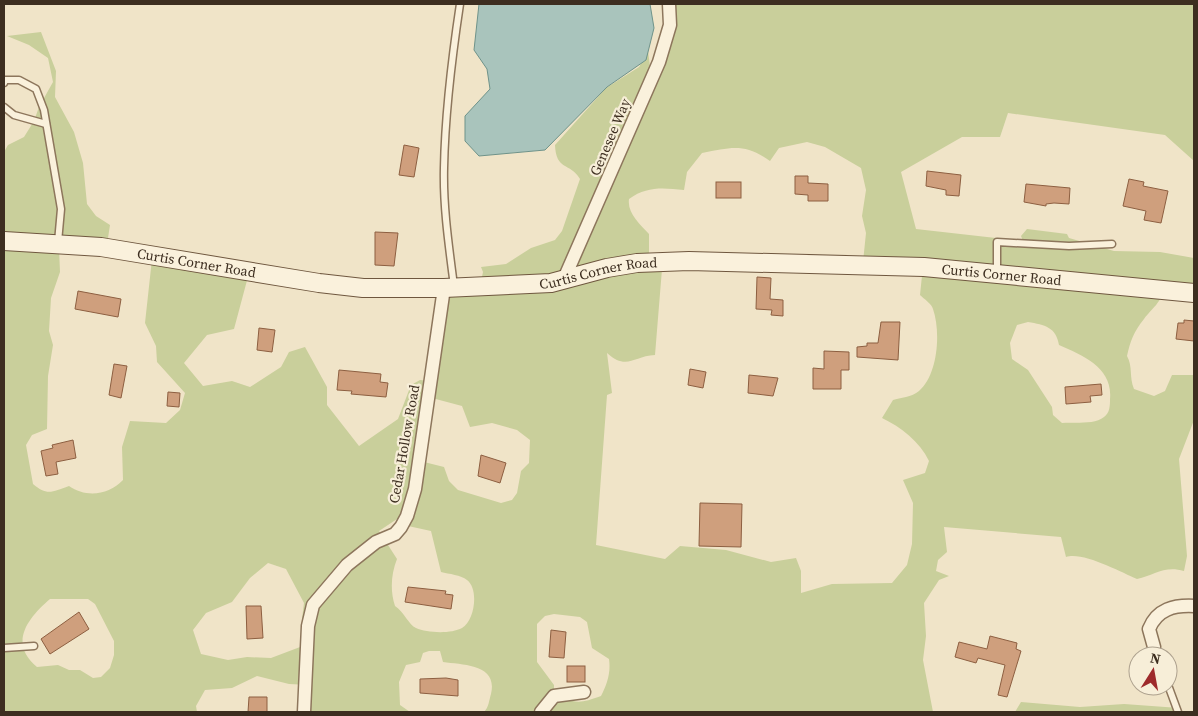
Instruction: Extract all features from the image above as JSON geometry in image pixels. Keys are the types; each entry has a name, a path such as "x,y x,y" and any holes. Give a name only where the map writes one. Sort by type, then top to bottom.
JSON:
{"street":[{"name":"Genesee Way","path":"564,279 659,62 670,25 669,4"},
{"name":"Curtis Corner Road","path":"4,241 58,242 153,254 341,286 449,288 551,282 607,268 637,263 689,260 924,267 1194,293"},
{"name":"Cedar Hollow Road","path":"304,712 308,626 313,605 346,565 376,542 395,534 407,516 415,489 449,288"},
{"path":"1153,646 1149,629 1156,615 1167,609 1194,606"},
{"path":"541,712 554,696 584,692"}],"lane":[{"path":"449,288 444,167 454,44 460,4"},
{"path":"4,81 19,80 36,89 44,110 61,209 58,242"},
{"path":"4,107 14,115 46,124"},
{"path":"997,274 997,242 1069,246 1112,244"},
{"path":"4,648 34,646"},
{"path":"1172,696 1178,712"}],"green space":[{"path":"670,4 1194,4 1194,161 1165,135 1008,113 1000,137 962,137 901,172 916,229 1023,241 1021,236 1027,229 1067,234 1069,238 1114,251 1160,252 1194,258 1194,291 1164,290 1158,303 1135,332 1127,356 1134,389 1154,396 1165,391 1172,375 1194,375 1194,420 1179,459 1187,556 1184,571 1177,569 1165,570 1137,579 1091,559 1073,556 1066,557 1061,537 944,527 947,552 938,560 936,571 949,576 939,580 924,603 926,636 923,660 933,712 484,712 488,706 492,684 484,671 469,666 443,662 440,651 429,651 423,653 420,662 406,665 399,682 400,705 410,712 310,712 309,685 289,684 257,676 232,688 205,690 196,706 197,712 4,712 4,152 8,145 24,137 53,82 48,58 29,45 7,36 41,32 56,71 55,97 74,132 83,163 87,204 96,216 110,225 106,251 59,248 60,272 51,298 49,331 53,345 48,376 47,429 32,435 26,445 33,484 42,490 50,492 69,486 76,490 90,493 104,492 111,489 123,480 122,447 130,421 166,423 180,410 185,393 157,362 156,346 145,323 152,259 249,273 234,329 207,335 184,363 203,386 232,381 250,387 281,367 289,352 305,347 327,387 327,405 359,446 398,419 411,385 420,380 432,381 448,294 479,291 483,272 481,267 506,264 531,248 555,240 562,231 580,179 558,159 555,145 606,88 639,67 648,51 651,74","holes":["807,142 825,147 861,168 866,190 862,216 866,233 863,262 923,266 920,295 930,303 937,329 934,364 930,375 919,391 910,396 893,400 882,418 909,436 921,448 929,461 925,473 903,480 913,503 912,544 907,565 892,583 832,584 801,593 801,571 796,558 771,562 726,550 680,546 665,559 596,545 607,395 612,393 607,353 625,362 655,355 662,269 649,260 649,234 632,214 629,199 649,190 684,190 687,172 702,153 738,148 753,151 770,161 779,148","1028,322 1040,324 1049,328 1055,334 1059,345 1095,364 1102,371 1110,388 1109,409 1104,417 1100,420 1084,423 1062,423 1053,415 1052,407 1028,370 1012,359 1010,343 1017,325","432,398 462,406 470,427 492,423 517,430 530,440 529,463 521,471 517,493 512,500 501,503 458,490 449,481 444,467 420,461","397,519 408,526 431,531 441,572 464,578 471,584 474,604 466,624 462,628 446,632 426,631 413,626 395,606 393,600 393,571 397,559 379,531","268,563 286,569 304,603 302,619 308,644 271,658 247,657 228,660 201,654 193,630 206,613 232,602 250,578","50,599 88,599 95,604 114,641 114,655 110,668 101,677 93,678 80,670 69,670 58,665 37,667 28,658 23,640 24,631 35,614","554,614 580,617 587,622 592,648 609,659 608,678 601,696 587,701 576,702 566,698 554,689 554,685 537,662 537,624 545,616"]},
{"path":"1021,702 1080,707 1124,704 1179,708 1178,712 1015,712"}],"water":[{"path":"479,4 650,4 654,28 646,60 607,87 545,150 479,156 465,141 465,116 490,89 487,69 474,50"}],"building":[{"path":"404,145 419,148 414,177 399,175"},
{"path":"927,171 961,175 959,196 946,195 946,190 926,186"},
{"path":"795,176 808,176 808,183 828,184 828,201 808,201 808,195 795,194"},
{"path":"1129,179 1144,182 1143,186 1168,191 1161,223 1144,220 1146,211 1123,206"},
{"path":"716,182 741,182 741,198 716,198"},
{"path":"1026,184 1070,188 1069,204 1054,203 1046,204 1046,206 1024,202"},
{"path":"375,232 398,233 394,266 375,265"},
{"path":"757,277 771,278 770,299 783,300 783,316 771,315 772,310 756,309"},
{"path":"78,291 121,299 118,317 75,309"},
{"path":"1184,320 1194,321 1194,341 1176,339 1178,323 1184,323"},
{"path":"881,322 900,322 898,360 857,357 857,347 867,346 867,343 878,343"},
{"path":"259,328 275,330 272,352 257,350"},
{"path":"824,351 849,352 849,370 841,370 841,389 813,389 813,368 824,369"},
{"path":"114,364 127,366 121,398 109,395"},
{"path":"690,369 706,372 703,388 688,385"},
{"path":"339,370 381,374 380,382 388,383 386,397 351,394 352,391 337,390"},
{"path":"749,375 778,378 773,396 748,393"},
{"path":"1101,384 1102,395 1090,396 1091,402 1066,404 1065,387"},
{"path":"168,392 180,393 179,407 167,406"},
{"path":"73,440 76,458 56,462 58,474 46,476 41,451 53,448 52,445"},
{"path":"481,455 506,463 500,483 478,476"},
{"path":"700,503 742,504 741,547 699,546"},
{"path":"408,587 446,591 445,594 453,595 451,609 405,602"},
{"path":"246,606 261,606 263,638 247,639"},
{"path":"79,612 89,629 50,654 41,639"},
{"path":"551,630 566,632 564,658 549,657"},
{"path":"990,636 1017,643 1016,649 1021,651 1007,697 998,695 1005,665 978,658 976,663 955,657 959,642 987,649"},
{"path":"567,666 585,666 585,682 567,682"},
{"path":"446,678 458,680 458,696 420,693 420,679"},
{"path":"249,697 267,697 267,712 248,712"}]}
